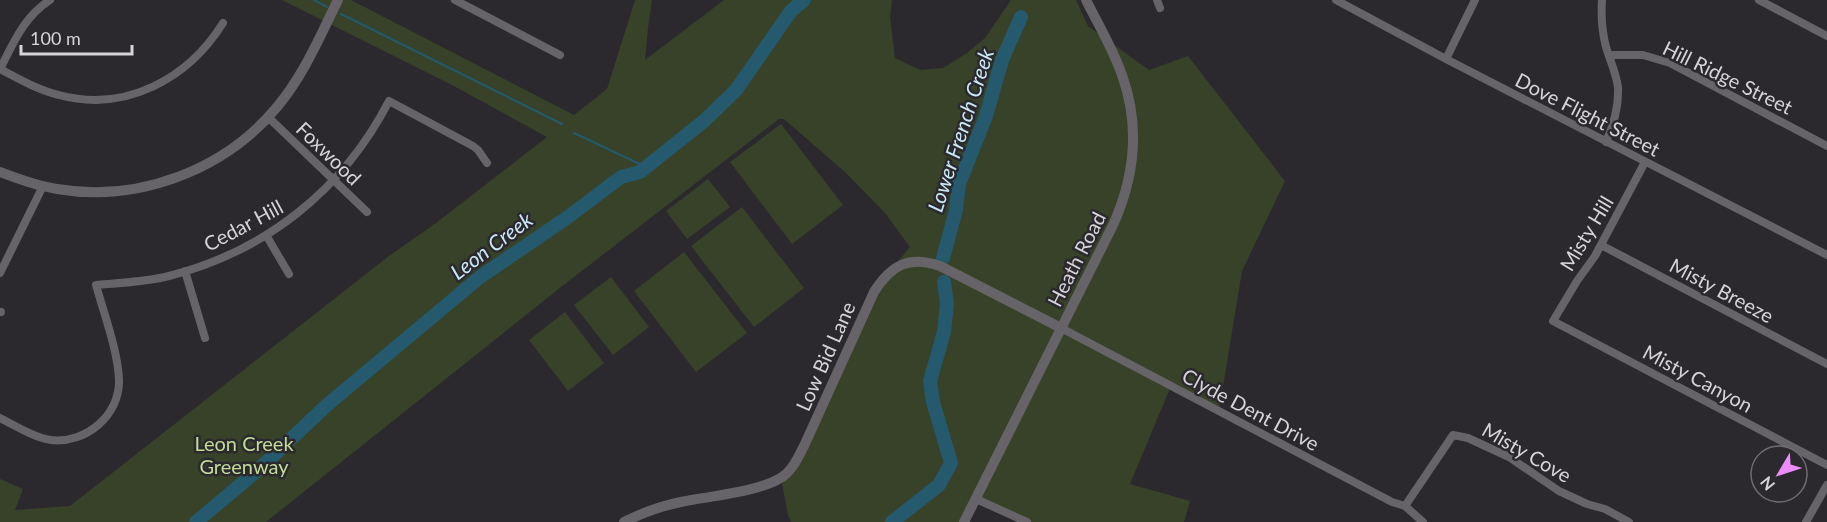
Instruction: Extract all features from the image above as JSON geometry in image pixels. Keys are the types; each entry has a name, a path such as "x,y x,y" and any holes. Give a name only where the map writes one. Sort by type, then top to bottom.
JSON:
{"street":[{"path":"50,0 34,12 24,24 0,69 32,86 60,96 90,100 120,98 148,89 175,75 198,56 223,23"},
{"path":"0,172 43,186 78,192 103,192 153,185 175,178 216,159 239,143 268,117 292,87 338,0"},
{"path":"455,0 560,55"},
{"name":"Heath Road","path":"964,522 1122,205 1132,167 1134,148 1127,90 1121,72 1086,0"},
{"name":"Dove Flight Street","path":"1336,0 1352,4 1446,59 1827,255"},
{"path":"1446,59 1475,0"},
{"path":"1602,0 1603,32 1616,77 1618,98 1615,119 1606,142"},
{"path":"1759,0 1827,36"},
{"name":"Hill Ridge Street","path":"1609,55 1643,56 1670,63 1827,146"},
{"name":"Cedar Hill","path":"0,418 39,437 51,440 64,440 88,432 107,415 114,405 119,381 117,363 96,285 135,282 186,271 229,255 266,235 303,210 334,181 366,142 389,101 473,146 487,163"},
{"name":"Foxwood","path":"268,117 367,212"},
{"name":"Misty Hill","path":"1553,321 1601,245 1645,162"},
{"path":"0,273 43,186"},
{"path":"266,235 289,274"},
{"name":"Misty Breeze","path":"1601,245 1827,364"},
{"name":"Low Bid Lane","path":"624,522 662,506 745,490 787,474 804,446 874,292 886,276 900,265 920,261 940,266 1061,328"},
{"path":"186,271 205,338"},
{"name":"Misty Canyon","path":"1553,321 1827,465"},
{"name":"Clyde Dent Drive","path":"1061,328 1392,502 1405,506 1423,522"},
{"name":"Misty Cove","path":"1405,506 1453,435 1468,438 1509,457 1559,491 1587,504 1605,509 1629,522"},
{"path":"1806,522 1827,485"},
{"path":"976,499 1027,522"}],"green space":[{"name":"Leon Creek Greenway","path":"282,0 351,0 574,115 607,89 635,0 652,0 645,60 724,0 892,0 890,17 895,58 920,70 943,68 967,53 985,38 1011,0 1076,0 1088,26 1149,70 1188,56 1285,181 1242,271 1219,411 1171,386 1130,484 1190,501 1184,522 1027,522 976,499 964,522 791,522 781,478 787,474 880,283 910,247 885,213 846,173 784,119 779,119 561,287 266,522 0,522 0,479 23,489 15,510 70,506 389,256 436,223 547,137 452,85"},
{"path":"781,124 843,205 792,244 730,162"},
{"path":"708,179 730,207 687,239 666,211"},
{"path":"742,207 804,288 754,327 691,246"},
{"path":"684,252 747,333 696,372 634,291"},
{"path":"611,277 649,327 613,355 574,305"},
{"path":"565,312 604,363 568,391 529,340"}],"waterway":[{"path":"314,0 327,7"},
{"name":"Leon Creek","path":"196,522 258,470 327,405 480,277 568,217 621,177 640,172 704,121 736,90 791,11 804,0"},
{"path":"341,14 562,124"},
{"name":"Lower French Creek","path":"943,258 956,210 959,184 986,116 1002,60 1021,17"},
{"path":"574,133 646,167"},
{"name":"Lower French Creek","path":"892,522 939,485 951,463 933,402 930,381 944,332 947,304 944,282"}]}
